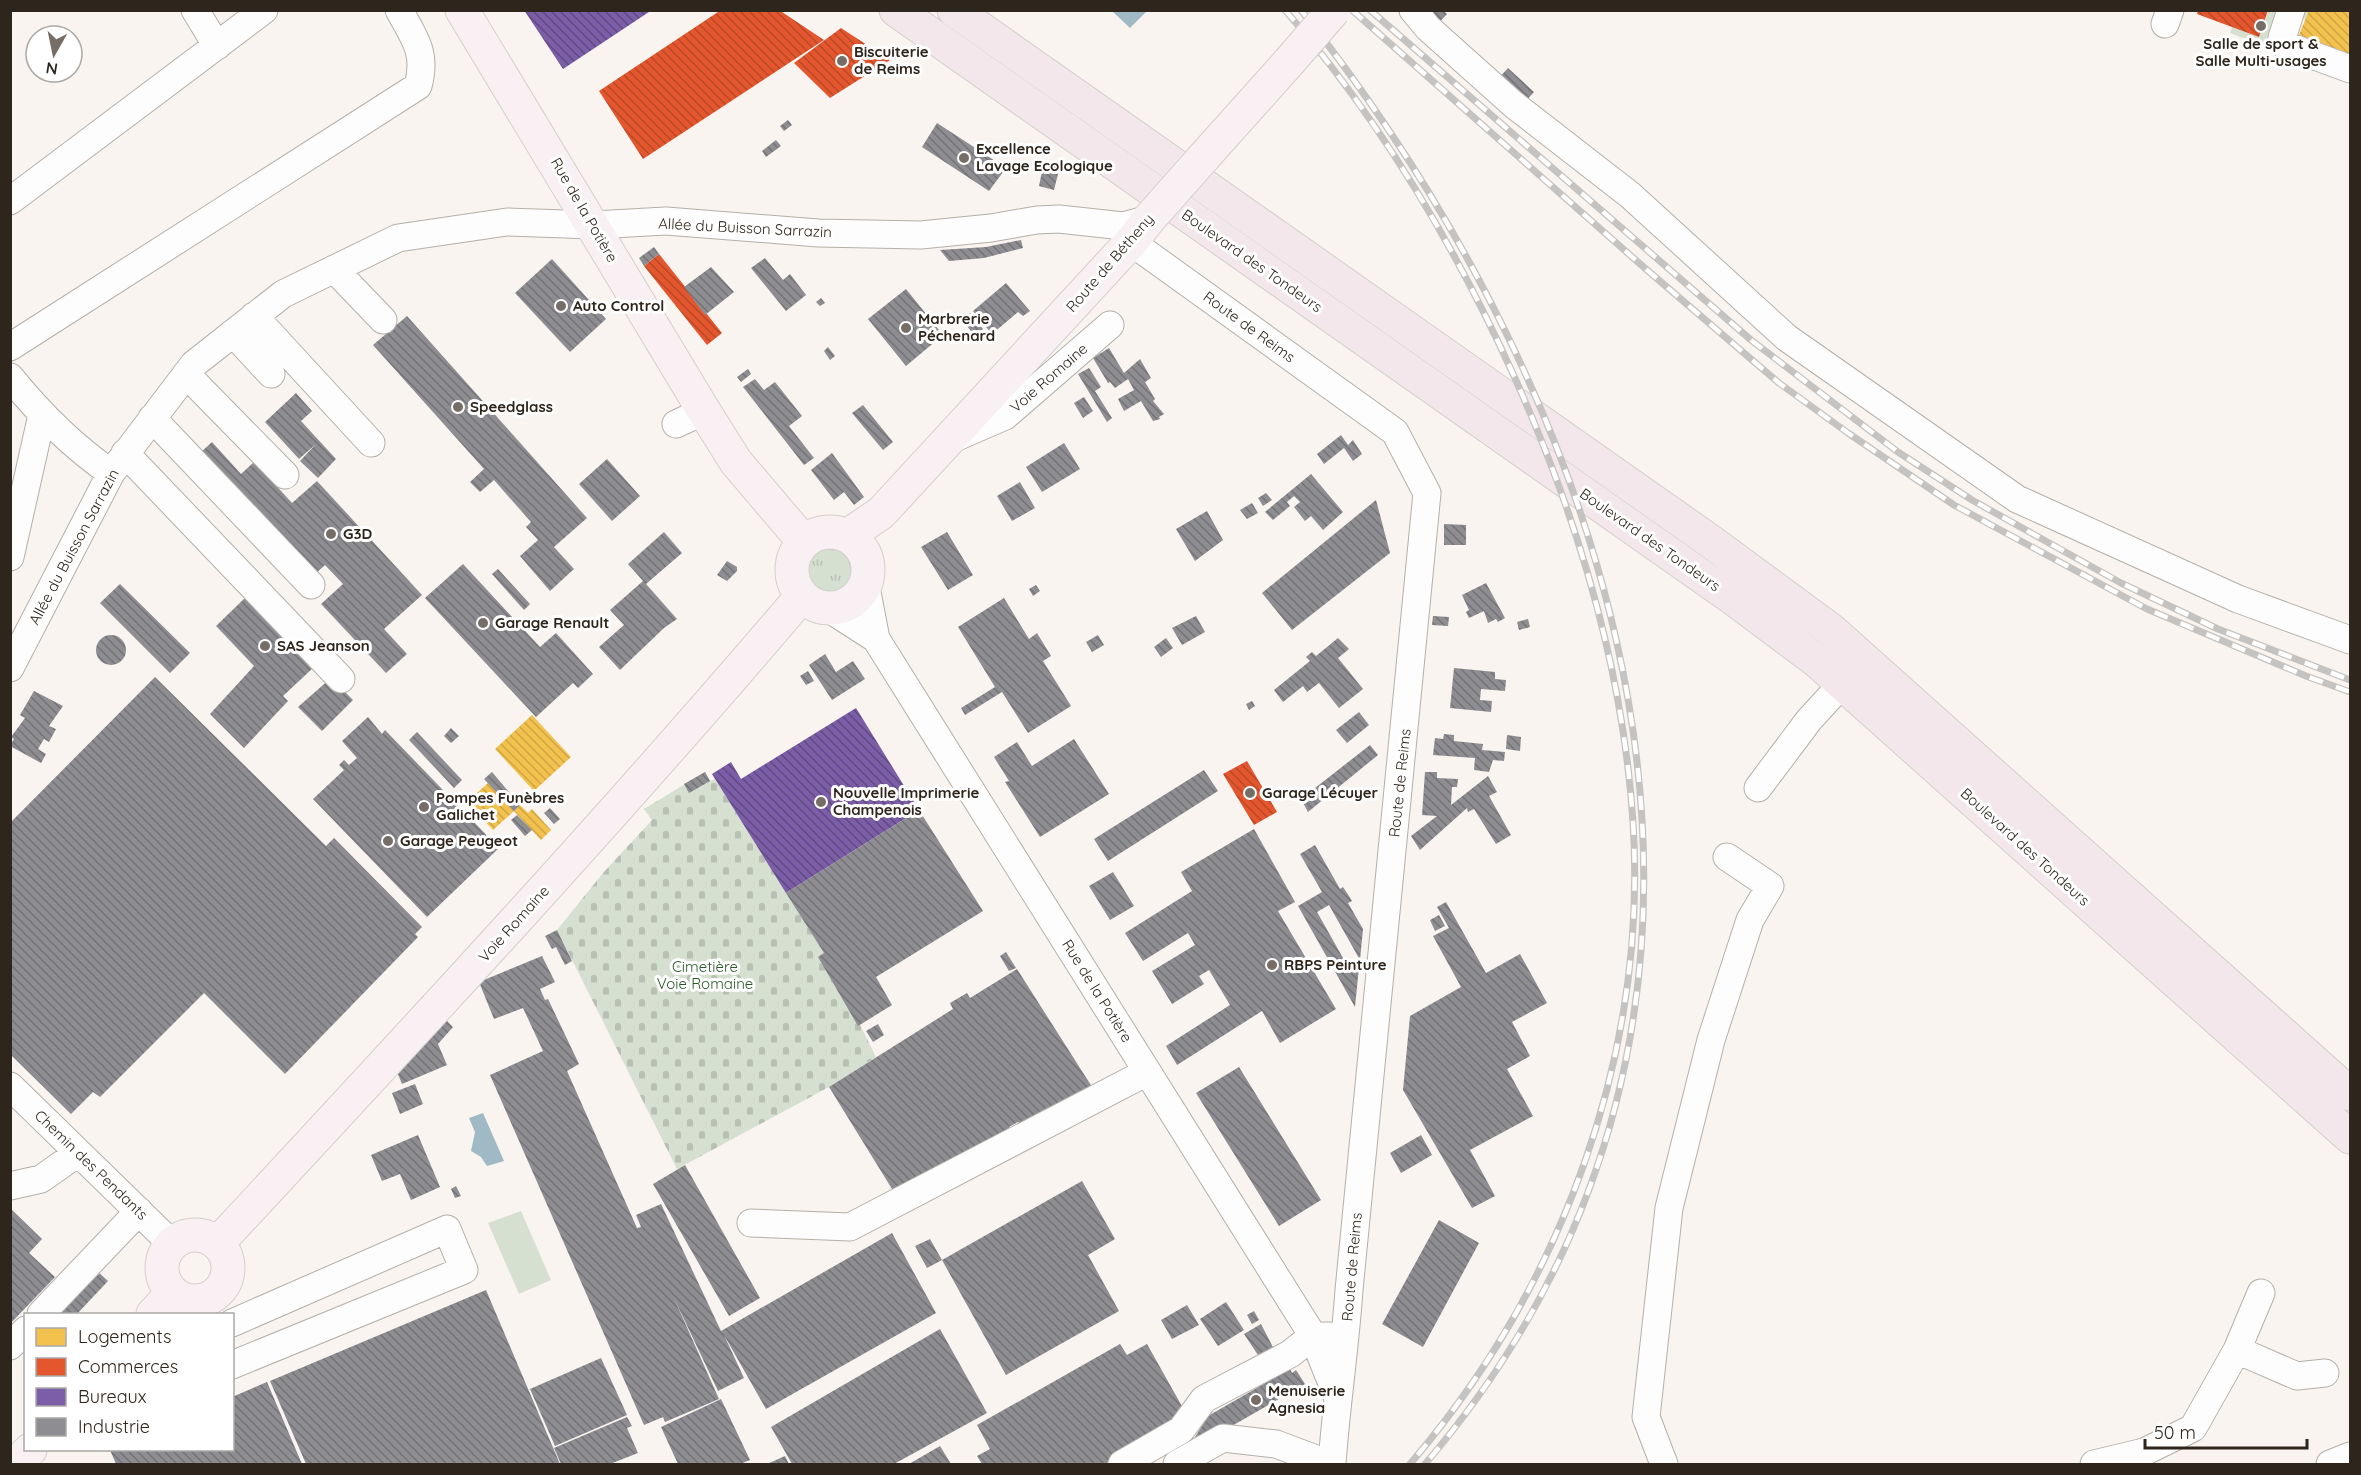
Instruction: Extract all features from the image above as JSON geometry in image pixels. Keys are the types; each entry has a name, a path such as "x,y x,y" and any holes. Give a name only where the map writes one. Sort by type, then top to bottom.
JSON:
{"highway":[{"path":"954,10 1710,541 1831,630 2350,1094"},
{"path":"974,10 1027,62"},
{"name":"Boulevard des Tondeurs","path":"896,11 1734,599 1842,684 2350,1137"}],"main road":[{"name":"Rue de la Potière","path":"462,10 593,225 667,354 690,418 736,462 804,542"},
{"name":"Route de Bétheny","path":"859,558 881,513 1140,231 1334,10"},
{"path":"825,532 859,558 855,598 838,607 815,602 792,575 796,551 804,542 825,532"},
{"name":"Voie Romaine","path":"218,1243 487,954 692,727 815,602"},
{"path":"189,1235 209,1238 218,1243 228,1262 225,1284 218,1292 199,1301 180,1298 163,1304 166,1284 162,1263 172,1244 189,1235"},
{"path":"16,1464 28,1451"}],"street":[{"path":"195,10 217,46"},
{"path":"10,201 264,10"},
{"path":"10,347 418,86 423,70 420,49 399,10"},
{"path":"1413,10 1428,28 1513,104 1630,195 1787,338 2017,499 2238,599 2350,640"},
{"path":"2291,10 2282,38 2285,45 2350,69"},
{"name":"Allée du Buisson Sarrazin","path":"10,668 118,463 194,364 283,294 398,238 507,222 593,225 666,221 818,233 921,235 1059,219 1123,226 1140,231"},
{"name":"Route de Reims","path":"1140,231 1395,432 1427,493 1344,1366 1337,1396 1330,1464"},
{"path":"334,269 383,320"},
{"path":"254,316 371,443"},
{"name":"Voie Romaine","path":"951,439 1005,416 1110,325"},
{"path":"233,333 271,374"},
{"path":"186,374 285,475"},
{"path":"10,376 42,415 81,452 118,463 341,679"},
{"path":"10,558 42,415"},
{"path":"152,418 311,585"},
{"path":"859,558 876,639"},
{"name":"Rue de la Potière","path":"815,602 876,639 1313,1336 1337,1396"},
{"path":"1758,788 1809,720 1842,684"},
{"path":"1664,1464 1646,1417 1669,1208 1711,1040 1750,920 1770,886 1727,857"},
{"path":"751,1223 850,1227 1147,1071"},
{"name":"Chemin des Pendants","path":"10,1086 172,1244"},
{"path":"10,1186 40,1179 78,1153"},
{"path":"42,1313 138,1211"},
{"path":"234,1322 447,1229 464,1270 234,1364"},
{"path":"2094,1464 2144,1452 2193,1428 2237,1350 2261,1293"},
{"path":"10,1346 24,1332"},
{"path":"1122,1464 1181,1430 1204,1399 1290,1354 1313,1336 1346,1335"},
{"path":"2237,1350 2297,1376 2325,1373"},
{"path":"1177,1464 1223,1438 1276,1444 1330,1464"},
{"path":"2330,1464 2350,1456"}],"green space":[{"name":"Salle de sport & Salle Multi-usages","path":"2239,11 2309,11 2305,19 2294,15 2280,52 2230,33"},
{"path":"828,545 838,547 846,553 852,561 854,571 852,581 846,589 838,595 828,597 818,595 810,589 804,581 802,571 804,561 810,553 818,547"},
{"name":"Cimetière Voie Romaine","path":"705,772 710,781 715,779 824,953 876,1057 829,1087 677,1169 557,930 603,873 652,820 644,809"},
{"path":"521,1211 551,1280 519,1294 488,1223"}],"water":[{"path":"1112,11 1147,11 1130,28"},
{"path":"483,1113 504,1161 487,1166 481,1157 471,1151 475,1132 469,1118"}],"building: Logements":[{"path":"2309,10 2350,10 2350,54 2299,35"},
{"path":"532,715 571,757 534,791 495,749"},
{"path":"488,783 514,811 493,830 467,802"},
{"path":"520,805 528,813 532,809 551,830 541,840 514,811"}],"building: Commerces":[{"path":"721,10 779,10 824,40 643,159 599,91"},
{"path":"2198,10 2268,10 2259,37 2197,14"},
{"name":"Biscuiterie de Reims","path":"841,28 890,60 830,98 794,63"},
{"path":"659,254 722,333 707,345 644,266"},
{"name":"Garage Lécuyer","path":"1247,761 1277,812 1254,825 1223,774"}],"building: Bureaux":[{"path":"524,10 652,10 563,69"},
{"name":"Nouvelle Imprimerie Champenois","path":"856,708 919,810 786,893 712,774 731,762 741,779"}],"building: Industrie":[{"path":"1420,10 1443,10 1447,14 1437,25"},
{"path":"1508,68 1534,92 1524,103 1497,80"},
{"path":"788,120 792,125 784,131 780,126"},
{"name":"Excellence Lavage Ecologique","path":"937,123 1006,168 989,191 922,147"},
{"path":"776,140 781,146 766,157 762,151"},
{"path":"1044,162 1060,166 1054,190 1039,186"},
{"path":"1021,240 1023,248 984,258 949,261 940,250 986,247"},
{"path":"654,247 659,254 644,266 639,258"},
{"path":"765,258 783,280 790,274 806,295 786,311 751,268"},
{"name":"Auto Control","path":"552,259 606,319 570,352 515,293"},
{"path":"711,267 734,292 705,315 684,287"},
{"path":"1006,283 1030,311 1023,316 1018,312 992,334 973,311"},
{"name":"Marbrerie Péchenard","path":"906,289 943,335 906,366 868,319"},
{"path":"821,298 825,303 820,306 816,302"},
{"path":"970,313 983,329 975,336 962,320"},
{"name":"Speedglass","path":"407,316 587,518 554,547 574,569 550,591 520,556 538,540 526,527 531,522 494,480 480,492 470,482 484,469 373,345"},
{"path":"828,347 835,356 830,360 824,351"},
{"path":"1109,348 1124,373 1140,359 1151,378 1145,382 1155,399 1153,401 1164,414 1159,417 1160,419 1153,421 1141,401 1124,411 1118,399 1134,390 1128,379 1115,388 1110,382 1108,383 1093,358"},
{"path":"1089,368 1101,387 1095,391 1112,418 1107,422 1078,374"},
{"path":"748,369 751,374 741,382 737,377"},
{"path":"755,379 764,390 775,382 802,416 789,426 814,458 804,465 743,387"},
{"path":"296,393 312,411 301,421 336,459 318,478 300,461 316,444 299,459 265,422"},
{"path":"1084,397 1093,411 1083,418 1074,403"},
{"path":"863,405 893,442 883,450 852,413"},
{"path":"1341,435 1348,445 1353,440 1362,454 1353,461 1344,448 1324,464 1317,454"},
{"name":"G3D","path":"212,442 241,474 254,462 271,475 271,480 292,503 317,481 422,595 384,629 407,654 386,673 321,604 343,584 325,565 313,576 200,453"},
{"path":"1064,443 1080,469 1042,492 1026,467"},
{"path":"832,453 864,497 854,505 844,492 834,500 811,470"},
{"path":"607,459 640,496 612,521 579,484"},
{"path":"1311,474 1343,512 1323,530 1311,516 1305,521 1294,507 1300,502 1294,496 1287,502 1290,506 1273,520 1265,512"},
{"path":"1020,482 1035,508 1012,521 997,496"},
{"path":"1266,493 1272,500 1263,506 1258,498"},
{"path":"1376,500 1390,553 1292,630 1262,593"},
{"path":"1252,503 1258,513 1247,519 1240,510"},
{"path":"1207,511 1223,540 1195,561 1176,529"},
{"path":"1444,524 1466,525 1466,545 1444,545"},
{"path":"664,532 682,553 646,584 677,619 664,628 620,670 599,647 624,625 610,610 643,581 628,564"},
{"path":"947,532 973,575 948,590 921,547"},
{"path":"727,561 737,567 737,571 727,581 717,575"},
{"name":"Garage Renault","path":"463,564 540,647 556,633 593,674 578,688 573,683 536,717 425,598"},
{"path":"498,569 530,604 524,610 492,574"},
{"path":"1486,583 1505,618 1498,622 1496,619 1488,623 1484,611 1469,618 1466,612 1469,610 1462,595"},
{"path":"120,584 190,653 170,673 100,603"},
{"path":"1036,585 1040,591 1033,596 1029,589"},
{"path":"247,596 314,667 283,696 288,701 244,748 210,714 254,666 216,626"},
{"path":"1004,598 1029,639 1037,633 1051,656 1043,661 1071,706 1028,733 1002,692 965,715 961,708 995,687 958,627"},
{"path":"1196,616 1205,632 1182,645 1172,628"},
{"path":"1433,616 1449,617 1448,626 1432,625"},
{"path":"1528,619 1530,627 1519,630 1517,622"},
{"path":"111,635 122,639 126,650 122,661 111,665 100,661 96,650 100,639"},
{"path":"1098,635 1104,645 1092,652 1086,642"},
{"path":"1166,638 1173,648 1161,657 1154,647"},
{"path":"1338,638 1349,649 1338,658 1363,689 1339,708 1319,683 1307,692 1303,686 1283,702 1274,690 1310,661 1306,657 1312,652 1316,656"},
{"path":"825,654 836,672 853,661 865,679 832,700 809,665"},
{"path":"1454,668 1495,672 1495,679 1506,680 1505,691 1481,689 1480,700 1492,701 1491,712 1450,708"},
{"path":"808,671 814,681 806,685 800,676"},
{"path":"155,677 326,846 334,838 422,927 415,934 418,937 285,1074 204,993 100,1097 93,1092 71,1114 10,1054 10,823"},
{"path":"331,678 353,700 322,731 298,707"},
{"path":"34,691 63,706 49,726 56,729 49,742 44,739 38,749 46,754 41,763 10,746 14,739 11,737 25,718 20,715"},
{"path":"1252,701 1255,706 1249,710 1246,704"},
{"path":"1359,712 1369,725 1347,743 1336,730"},
{"path":"368,717 382,734 385,730 499,848 427,917 313,799 344,770 339,765 344,760 349,765 357,758 342,741"},
{"path":"451,728 459,736 451,743 444,736"},
{"path":"417,732 462,780 454,788 409,740"},
{"path":"1444,734 1454,735 1454,741 1483,744 1482,750 1505,752 1504,761 1493,760 1489,772 1474,770 1475,758 1433,755 1435,738 1443,739"},
{"path":"1507,735 1521,737 1520,751 1506,749"},
{"path":"1074,739 1109,794 1040,837 1005,782 1009,781 994,757 1017,742 1032,766"},
{"path":"1370,745 1378,755 1308,812 1301,799"},
{"path":"1204,770 1218,791 1108,861 1094,839"},
{"path":"492,772 520,805 514,811 484,779"},
{"path":"705,772 710,781 689,793 684,784"},
{"path":"1425,772 1437,772 1437,778 1458,779 1457,787 1452,787 1451,805 1488,776 1497,792 1489,796 1511,835 1496,844 1474,809 1468,812 1467,808 1420,850 1411,836 1437,816 1422,815"},
{"path":"550,808 560,819 554,824 544,813"},
{"path":"919,810 983,911 876,977 892,1005 858,1026 818,957 824,953 786,893"},
{"path":"517,815 532,830 525,836 511,820"},
{"name":"RBPS Peinture","path":"1254,829 1295,902 1278,911 1336,1009 1280,1043 1262,1011 1177,1065 1166,1046 1230,1005 1209,970 1199,976 1204,984 1172,1004 1152,971 1195,945 1188,933 1143,961 1125,933 1192,891 1181,872"},
{"path":"1315,845 1340,889 1343,887 1352,901 1348,903 1363,929 1360,960 1329,905 1317,912 1347,965 1359,967 1355,1007 1298,906 1322,892 1300,854"},
{"path":"1113,872 1134,906 1110,920 1089,886"},
{"path":"1446,902 1486,973 1520,954 1547,1003 1512,1022 1530,1056 1507,1069 1533,1116 1470,1150 1495,1196 1472,1208 1403,1090 1410,1016 1461,987 1433,936 1449,928 1437,907"},
{"path":"1439,915 1445,926 1435,931 1430,920"},
{"path":"557,930 572,961 565,965 556,947 552,949 545,936"},
{"path":"1006,952 1016,968 1009,971 1000,956"},
{"path":"542,956 555,982 540,989 545,1000 548,999 579,1064 567,1071 637,1228 641,1227 636,1215 661,1204 721,1331 892,1233 936,1313 766,1409 724,1335 744,1378 718,1391 673,1296 719,1399 665,1422 663,1417 644,1425 490,1075 543,1051 523,1008 494,1019 479,982"},
{"path":"1017,969 1094,1090 1023,1129 1018,1122 1009,1127 1014,1136 897,1197 829,1087 953,1009 950,1003 967,993 970,998"},
{"path":"445,1019 453,1027 438,1044 447,1065 402,1084 397,1072"},
{"path":"878,1024 884,1035 873,1042 866,1031"},
{"path":"1239,1067 1321,1200 1279,1226 1196,1093"},
{"path":"415,1084 423,1104 400,1114 392,1093"},
{"path":"418,1135 440,1187 411,1200 400,1174 382,1181 371,1155"},
{"path":"1421,1135 1432,1155 1401,1173 1390,1153"},
{"path":"685,1165 760,1298 729,1316 653,1184"},
{"path":"1082,1181 1115,1239 1088,1255 1119,1311 1006,1375 942,1260"},
{"path":"456,1186 461,1196 455,1198 451,1189"},
{"path":"10,1208 42,1239 29,1253 55,1277 10,1324"},
{"path":"1439,1220 1479,1243 1423,1347 1382,1324"},
{"path":"930,1239 942,1260 927,1268 915,1246"},
{"path":"97,1271 108,1281 78,1313 56,1313"},
{"path":"486,1290 560,1464 306,1464 270,1381"},
{"path":"1226,1302 1244,1330 1218,1346 1200,1319"},
{"path":"1187,1305 1199,1325 1172,1339 1161,1320"},
{"path":"1254,1311 1259,1320 1252,1324 1247,1315"},
{"path":"1261,1324 1276,1353 1262,1361 1244,1334"},
{"path":"940,1329 987,1413 894,1464 792,1464 771,1427"},
{"path":"1120,1344 1127,1355 1147,1344 1188,1417 1105,1464 982,1464 977,1456 990,1449 977,1425"},
{"path":"601,1358 627,1415 555,1446 530,1389"},
{"name":"Menuiserie Agnesia","path":"1290,1369 1292,1373 1296,1370 1305,1384 1195,1447 1192,1442 1208,1416"},
{"path":"267,1382 302,1464 116,1464 110,1451 234,1451 234,1396"},
{"path":"721,1399 750,1460 740,1464 678,1464 661,1427"},
{"path":"627,1417 632,1426 627,1428 638,1453 610,1464 561,1464 554,1448"},
{"path":"940,1446 951,1464 909,1464"},
{"path":"785,1456 789,1464 767,1464"}],"railway":[{"path":"1285,10 1352,94 1413,185 1467,279 1537,429 1577,538 1608,650 1628,764 1633,822 1634,910 1626,996 1609,1082 1584,1165 1551,1245 1511,1322 1464,1395 1410,1464"},
{"path":"1301,10 1417,174 1515,351 1588,536 1632,726 1643,917 1615,1106 1544,1290 1425,1464"},
{"path":"1352,10 1779,383 1848,433 1954,505 2147,609 2306,676 2350,692"},
{"path":"1370,10 1751,340 1898,452 1972,500 2121,583 2218,629 2350,680"}],"place":[{"name":"Salle de sport & Salle Multi-usages","path":"2261,26"},
{"name":"Biscuiterie de Reims","path":"842,61"},
{"name":"Excellence Lavage Ecologique","path":"964,158"},
{"name":"Auto Control","path":"561,306"},
{"name":"Marbrerie Péchenard","path":"906,328"},
{"name":"Speedglass","path":"458,407"},
{"name":"G3D","path":"331,534"},
{"name":"Garage Renault","path":"483,623"},
{"name":"SAS Jeanson","path":"265,646"},
{"name":"Garage Lécuyer","path":"1250,793"},
{"name":"Nouvelle Imprimerie Champenois","path":"821,802"},
{"name":"Pompes Funèbres Galichet","path":"424,807"},
{"name":"Garage Peugeot","path":"388,841"},
{"name":"RBPS Peinture","path":"1272,965"},
{"name":"Menuiserie Agnesia","path":"1256,1400"}]}
